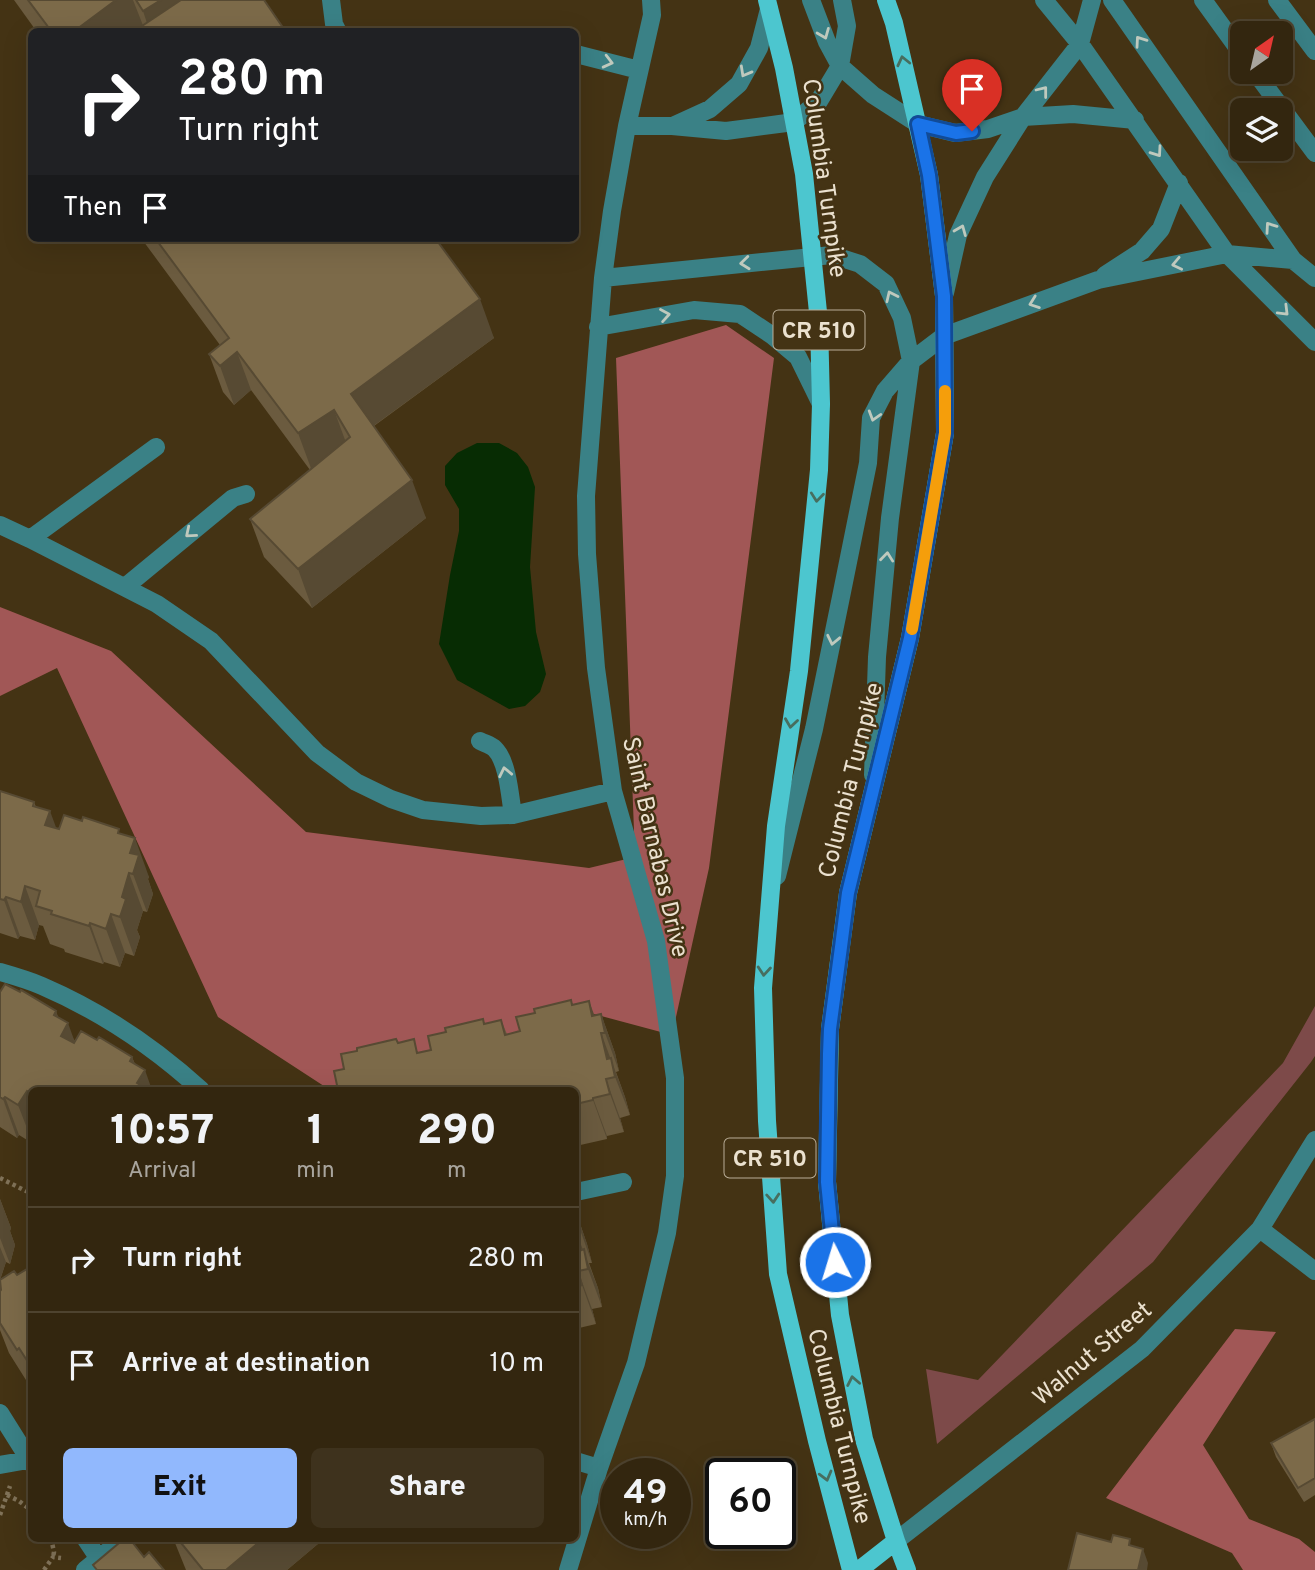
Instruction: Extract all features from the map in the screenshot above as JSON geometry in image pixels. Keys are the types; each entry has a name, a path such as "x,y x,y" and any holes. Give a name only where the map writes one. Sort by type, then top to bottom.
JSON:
{"main road":[{"name":"Columbia Turnpike","path":"886,0 894,23 929,175 944,296 945,433 910,638 848,893 830,1029 827,1182 840,1315 864,1439 907,1570"},
{"name":"Columbia Turnpike","path":"768,5 785,68 804,174 819,321 821,404 819,470 797,684 776,826 763,988 767,1121 778,1274 817,1441 851,1570"},
{"path":"859,1570 896,1541"}],"street":[{"path":"331,0 336,28"},
{"name":"Saint Barnabas Drive","path":"579,1534 636,1363 667,1233 675,1176 675,1078 656,941 613,791 596,668 587,554 586,496 603,278 627,126 652,15 650,0"},
{"path":"811,0 827,42 840,66 873,96 918,124 956,133 988,130 1023,117 1073,114 1135,120"},
{"path":"627,126 672,126 726,131 794,122 819,101 840,66 847,26 842,0"},
{"path":"1044,0 1135,120 1227,254 1315,342"},
{"path":"944,296 958,235 985,177 1023,117 1080,44 1092,0"},
{"path":"1112,0 1293,260 1315,278"},
{"path":"1203,0 1230,37"},
{"path":"1277,0 1315,51"},
{"path":"672,126 710,109 739,84 759,48 768,5"},
{"path":"579,55 639,70"},
{"path":"1264,84 1315,153"},
{"path":"1098,280 1142,251 1161,229 1179,183"},
{"path":"770,902 823,688 867,463 871,418 885,390 911,361 944,336 1098,280 1227,254 1293,260"},
{"path":"603,278 832,255 860,264 886,284 902,318 911,361 890,518 877,657 872,796"},
{"path":"598,327 694,310 740,314 773,336 797,357 821,404"},
{"path":"30,539 156,447"},
{"path":"125,587 233,498 246,494"},
{"path":"0,525 158,604 211,641 317,753 356,782 391,799 423,810 481,816 513,815 613,791"},
{"path":"480,741 493,747 501,756 513,815"},
{"path":"0,972 40,985 110,1020 175,1066 198,1087"},
{"name":"Walnut Street","path":"896,1541 1142,1349 1260,1229 1315,1140"},
{"path":"579,1191 623,1182"},
{"path":"1260,1229 1315,1270"},
{"path":"0,1413 28,1459"},
{"path":"0,1465 28,1462"},
{"path":"579,1462 599,1468"},
{"path":"86,1542 92,1564 119,1542"},
{"name":"Saint Barnabas Drive","path":"568,1570 577,1542"}],"path":[{"path":"0,1178 28,1192"},
{"path":"6,1495 28,1508"},
{"path":"44,1570 53,1557 52,1542"},
{"path":"53,1557 61,1558"}],"shaded area":[{"path":"726,325 774,358 709,868 672,1035 590,1013 355,1087 325,1087 218,1017 57,668 0,696 0,607 111,651 306,832 589,868 635,857 616,358"},
{"path":"477,443 499,443 517,453 528,467 535,487 530,567 536,632 546,674 540,692 525,706 509,709 457,680 439,644 459,531 459,509 445,485 445,466 457,453"},
{"path":"1315,1006 1315,1056 1153,1262 937,1444 926,1369 978,1380 1283,1063"},
{"path":"1235,1329 1276,1332 1203,1445 1249,1519 1299,1539 1315,1552 1315,1570 1243,1570 1232,1553 1106,1498"}],"building":[{"path":"28,0 116,0 78,28 49,28"},
{"path":"136,0 161,0 143,11"},
{"path":"181,0 264,0 283,28 139,28"},
{"path":"158,242 438,242 480,299 351,394 412,480 298,569 250,519 350,437 334,410 298,433 237,352 220,366 209,354 229,338"},
{"path":"0,791 34,802 33,806 50,811 45,825 59,829 64,815 82,821 83,817 119,829 118,833 135,838 130,853 139,855 133,874 129,873 122,897 126,899 120,917 111,914 106,929 51,914 52,911 36,906 40,891 25,886 21,902 6,897 4,900 0,899"},
{"path":"5,984 20,992 21,990 56,1011 54,1015 68,1023 61,1036 74,1043 81,1031 97,1040 99,1037 132,1057 130,1061 145,1070 137,1083 143,1087 28,1087 28,1092 18,1105 5,1097 3,1099 0,1097 0,992"},
{"path":"571,1000 572,1005 589,1001 592,1016 601,1014 605,1033 601,1033 607,1059 611,1058 615,1077 606,1079 610,1094 579,1103 579,1087 337,1087 334,1071 344,1069 341,1054 396,1039 398,1043 414,1039 417,1053 431,1050 428,1036 446,1032 445,1028 483,1019 484,1024 501,1020 505,1035 520,1031 516,1017 535,1013 534,1009"},
{"path":"584,1249 588,1269 579,1271 579,1251"},
{"path":"28,1268 28,1362 0,1323 0,1280 14,1271 17,1275"},
{"path":"1315,1419 1315,1478 1298,1488 1271,1443"},
{"path":"1077,1533 1111,1542 1113,1535 1130,1539 1129,1545 1143,1549 1138,1570 1068,1570"},
{"path":"120,1542 132,1542 144,1557 149,1552 164,1570 97,1570 93,1565"},
{"path":"180,1542 259,1542 226,1570 203,1570"}],"slow traffic":[{"path":"912,629 945,433 945,391"}],"route":[{"path":"835,1262 827,1182 829,1054 848,893 910,638 945,433 944,296 929,175 918,124 956,133 972,131"}]}
